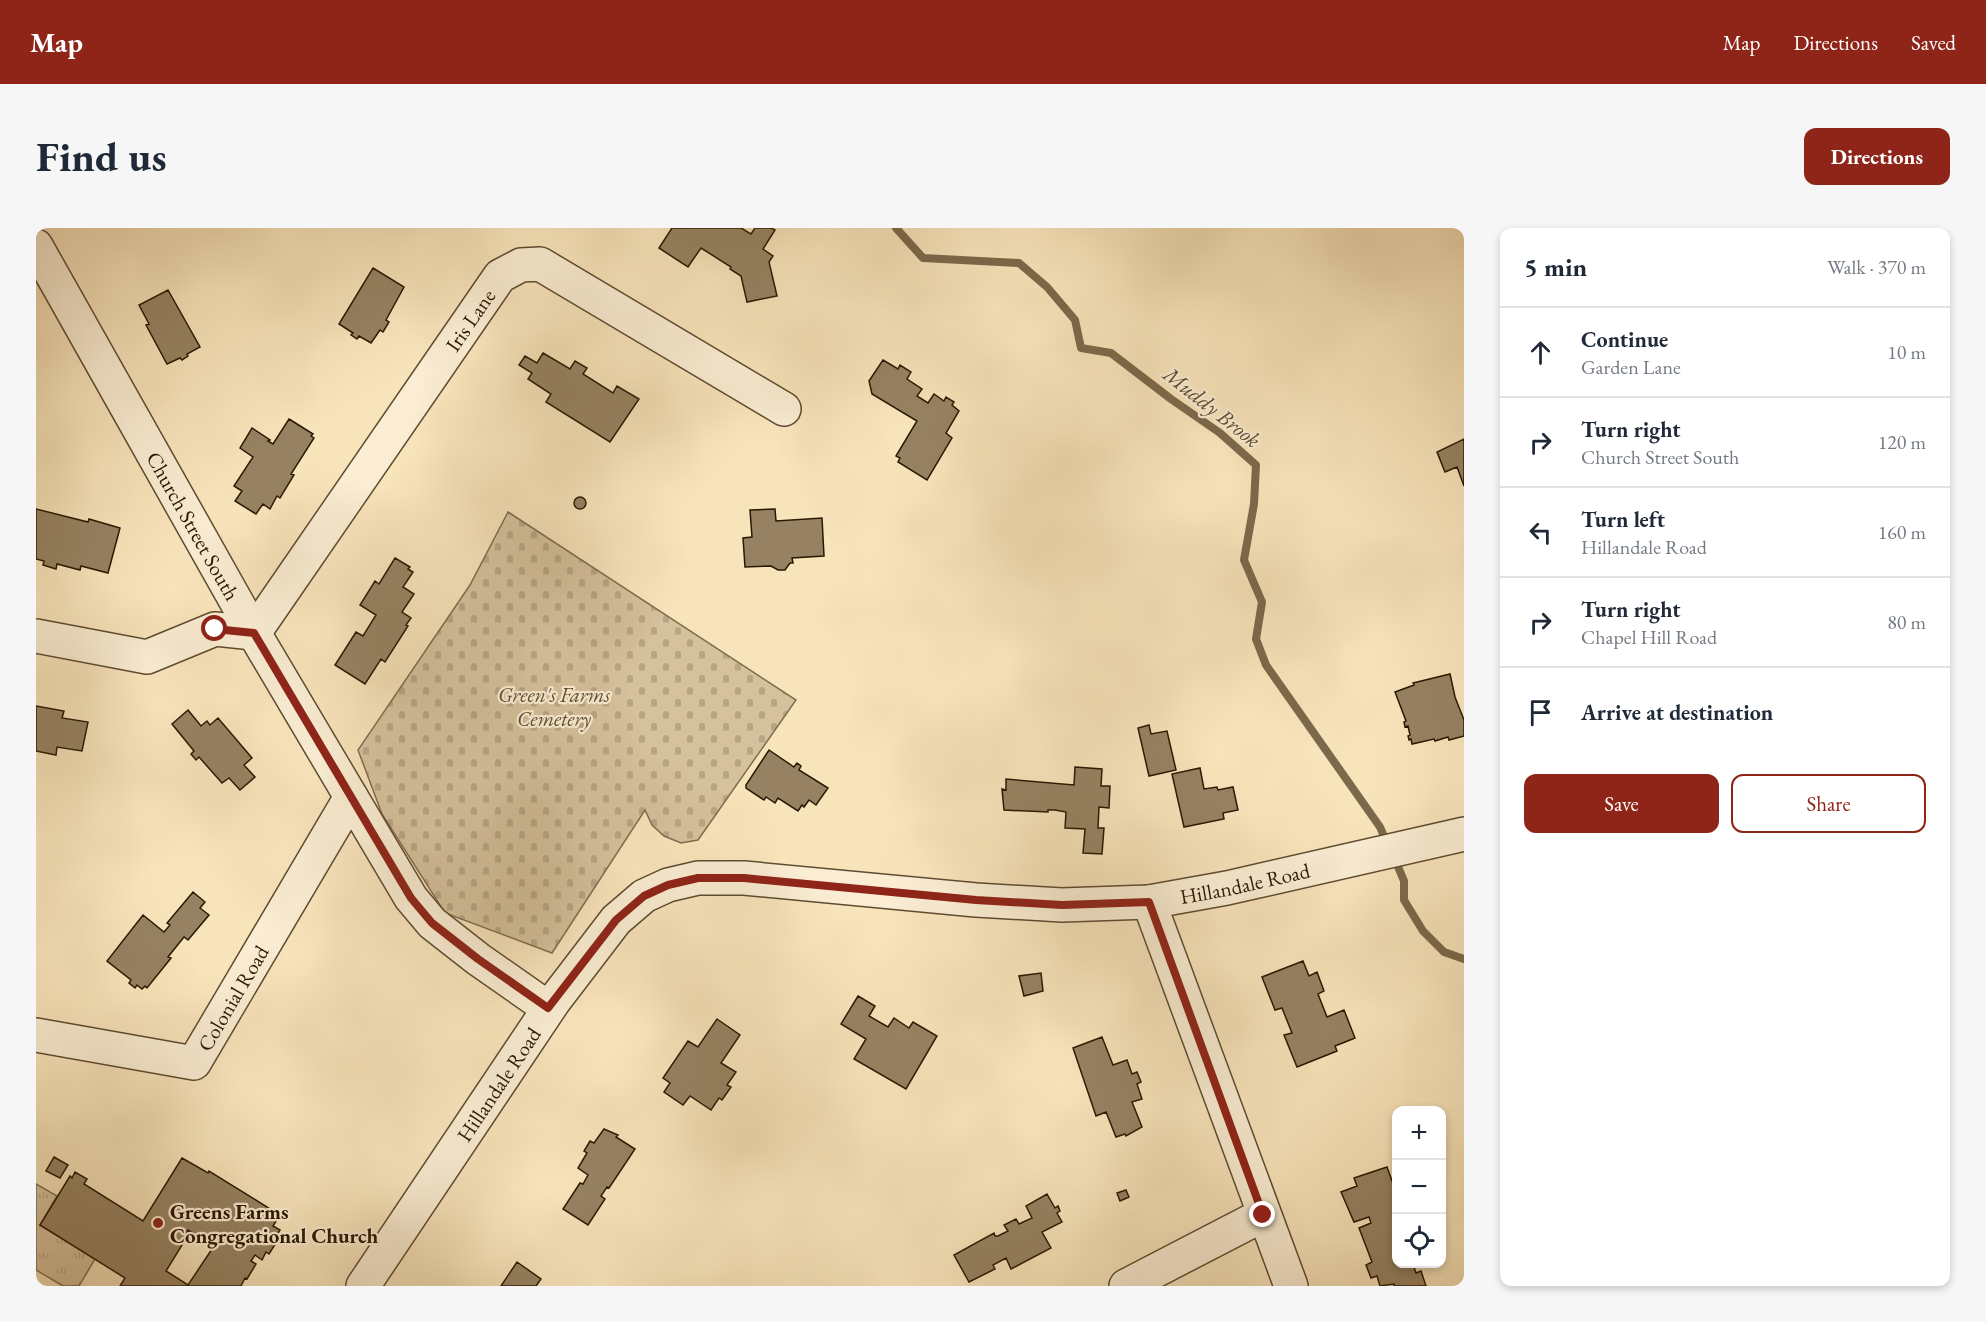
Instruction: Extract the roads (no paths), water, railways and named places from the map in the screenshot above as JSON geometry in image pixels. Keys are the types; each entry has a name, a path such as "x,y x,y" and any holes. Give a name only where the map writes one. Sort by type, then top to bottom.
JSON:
{"street":[{"name":"Church Street South","path":"36,246 254,633 411,898 432,923 478,959 548,1008"},
{"name":"Iris Lane","path":"254,633 500,276 521,265 540,264 784,409"},
{"path":"36,636 147,657 215,629 254,633"},
{"name":"Colonial Road","path":"36,1035 194,1063 351,796"},
{"name":"Hillandale Road","path":"363,1286 548,1008 616,920 644,896 668,885 698,878 744,878 976,900 1062,905 1149,902 1227,888 1464,834"},
{"path":"1149,902 1291,1286"},
{"path":"1126,1286 1263,1215"}],"waterway":[{"name":"Muddy Brook","path":"896,228 923,258 1019,263 1047,287 1075,320 1081,348 1111,353 1220,433 1256,465 1254,504 1244,560 1262,602 1256,639 1266,665 1380,827 1388,846"},
{"name":"Muddy Brook","path":"1394,857 1404,881 1404,900 1423,931 1444,952 1464,959"}],"place":[{"name":"Greens Farms Congregational Church","path":"158,1223"}],"park label":[{"name":"Green's Farms Cemetery","path":"554,706"}]}
